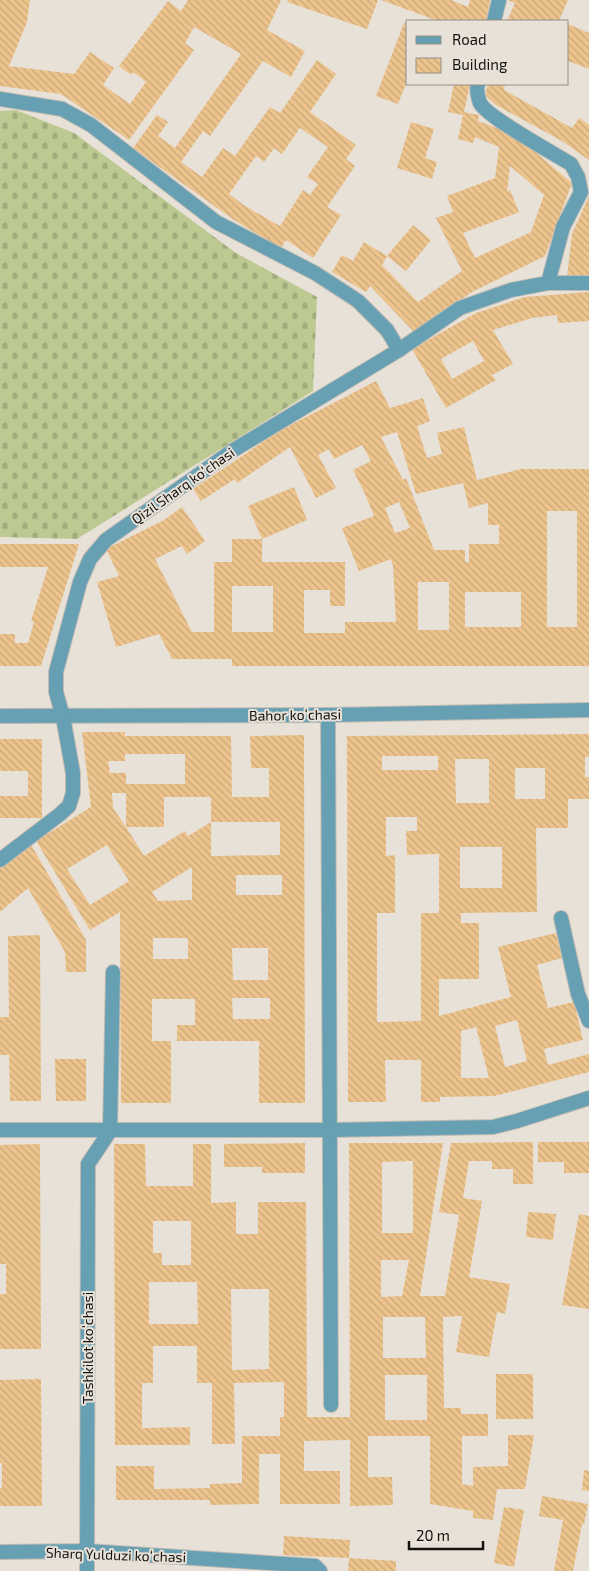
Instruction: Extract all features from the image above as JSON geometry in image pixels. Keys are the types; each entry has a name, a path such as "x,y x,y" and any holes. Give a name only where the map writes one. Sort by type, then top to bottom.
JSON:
{"street":[{"path":"494,20 499,0"},
{"path":"478,85 476,88 481,104 492,116 570,164 578,177 580,192 563,227 548,283"},
{"path":"0,99 62,109 91,125 216,222 315,273 358,301 388,330 399,350"},
{"name":"Qizil Sharq koʻchasi","path":"0,860 59,816 69,806 73,793 73,773 63,717 56,692 56,672 80,582 90,560 106,540 232,451 399,350 460,308 511,290 548,283 589,283"},
{"name":"Bahor koʻchasi","path":"0,716 328,715 589,710"},
{"path":"328,715 331,1405"},
{"path":"561,918 578,994 589,1021"},
{"path":"110,1131 112,972"},
{"path":"0,1130 331,1130 493,1127 589,1098"},
{"name":"Tashkilot koʻchasi","path":"87,1571 88,1164 110,1131"},
{"name":"Sharq Yulduzi koʻchasi","path":"0,1552 87,1551 315,1566 320,1571"}],"green space":[{"path":"16,110 74,133 236,253 317,297 313,391 77,539 0,537 0,111"}],"building":[{"path":"0,0 30,0 27,22 9,66 74,74 90,52 114,68 103,85 130,104 146,82 133,72 131,75 119,66 168,1 181,11 188,0 281,0 267,30 305,51 291,77 263,61 210,136 203,131 181,162 202,177 223,148 235,156 270,107 280,113 317,60 336,74 310,112 356,145 346,159 355,166 327,207 341,215 313,258 286,240 281,248 234,220 133,148 157,115 168,122 158,136 175,148 241,54 194,27 185,43 194,50 129,140 61,94 0,86","holes":["300,128 328,147 307,177 318,184 310,195 303,190 280,226 245,206 229,194 256,156 264,162 274,148 282,154"]},
{"path":"288,0 378,0 367,29 287,2"},
{"path":"381,0 451,0 468,7 470,0 490,0 486,20 435,20"},
{"path":"508,0 568,0 559,20 507,20 515,3"},
{"path":"404,23 406,24 406,84 398,104 376,96"},
{"path":"569,24 589,33 589,69 569,61"},
{"path":"454,85 470,85 464,112 479,115 478,121 515,135 572,183 545,256 472,292 414,332 370,286 366,292 332,272 342,255 353,261 364,242 387,256 382,265 418,302 462,271 436,218 453,212 447,196 495,178 499,147 475,137 473,143 458,139 463,115 448,112","holes":["510,166 544,195 531,232 475,258 463,233 519,212 510,190 507,192"]},
{"path":"488,85 505,85 504,90 572,128 579,118 589,125 589,160 562,141 496,105 485,95"},
{"path":"411,122 434,129 425,158 437,162 432,179 397,168"},
{"path":"589,196 589,276 567,277 572,234"},
{"path":"413,225 431,240 406,271 387,256"},
{"path":"589,292 589,321 558,323 557,315 532,318 493,330 513,364 492,375 496,380 446,408 412,349 476,313 525,297","holes":["473,341 484,361 452,379 441,359"]},
{"path":"376,381 390,408 423,398 430,421 417,426 427,458 442,454 437,433 464,427 477,480 521,469 589,469 589,666 232,666 232,659 172,659 159,634 116,647 97,582 119,576 106,549 164,520 182,507 205,541 187,554 182,546 155,559 192,632 214,632 214,562 232,562 232,539 262,539 262,562 345,562 345,606 330,606 330,590 304,590 304,633 345,633 345,622 396,622 391,559 359,571 342,528 374,516 353,470 371,461 362,445 334,459 329,449 318,455 336,488 316,498 290,447 237,483 235,479 201,501 193,489 281,430","holes":["397,432 416,494 463,483 469,508 488,503 488,525 499,525 499,544 469,544 469,562 465,562 465,550 434,550 406,478 403,480 381,437","399,502 410,528 395,533 385,508","547,511 577,511 577,627 547,627","418,582 449,582 449,630 418,630","232,586 273,586 273,632 232,632","465,592 521,592 521,627 465,627"]},
{"path":"294,487 307,520 262,539 248,506"},
{"path":"0,544 79,544 41,666 0,666 0,634 15,634 15,643 28,643 34,622 31,621 48,567 0,567"},
{"path":"82,732 125,732 125,736 231,736 232,797 269,797 269,768 251,768 250,736 304,735 305,1103 259,1103 259,1041 177,1041 177,1025 195,1025 195,999 152,999 152,1041 171,1041 171,1103 121,1103 120,912 90,930 36,841 91,807","holes":["125,754 185,754 185,784 126,784 126,773 110,773 108,761 125,761","112,793 126,793 126,827 113,808","164,797 211,797 211,822 188,836 185,831 144,856 126,827 164,827","211,822 280,822 280,855 211,856","107,845 129,881 90,905 67,869","192,867 192,900 158,901 152,892","236,875 282,875 282,895 236,895","153,938 188,938 188,959 153,959","232,948 268,948 268,980 233,980","232,998 270,998 270,1019 233,1019"]},
{"path":"589,734 589,757 585,757 585,777 589,777 589,799 568,799 568,828 536,828 537,912 461,913 461,923 479,923 479,979 439,979 439,1016 511,997 498,947 556,933 562,958 537,965 548,1008 574,1002 583,1040 544,1049 548,1065 589,1054 589,1072 494,1096 440,1097 440,1102 421,1102 421,1060 385,1060 386,1102 348,1102 347,736","holes":["382,756 438,756 438,770 382,770","455,759 489,759 489,803 456,803","515,768 545,768 545,799 515,799","386,817 417,817 417,831 406,831 407,855 439,854 439,913 421,913 421,1021 377,1022 377,913 395,913 395,855 386,856","460,847 502,847 502,888 460,888","517,1020 527,1061 505,1067 495,1026","476,1027 489,1078 461,1078 461,1031"]},
{"path":"0,739 42,739 42,818 0,818 0,796 28,796 28,771 0,771"},
{"path":"30,843 86,940 86,972 66,972 65,952 28,888 0,912 0,868"},
{"path":"40,935 41,1101 10,1101 9,1055 0,1055 0,1017 9,1017 8,936"},
{"path":"55,1059 86,1059 86,1101 56,1101"},
{"path":"533,1142 533,1184 513,1184 513,1169 492,1169 492,1161 469,1161 463,1198 482,1201 469,1277 510,1284 505,1314 497,1312 489,1357 456,1352 462,1316 443,1317 444,1408 461,1408 461,1414 488,1414 488,1436 462,1436 462,1484 473,1486 473,1467 508,1466 508,1435 534,1435 525,1489 497,1489 493,1520 473,1518 473,1511 430,1504 430,1436 368,1436 368,1477 392,1477 393,1505 350,1506 350,1440 304,1441 304,1471 340,1471 340,1504 280,1504 280,1454 259,1454 259,1504 210,1505 210,1500 116,1500 116,1466 154,1466 154,1489 210,1488 210,1484 242,1483 242,1436 280,1436 280,1417 284,1417 284,1382 234,1383 235,1444 212,1444 212,1383 197,1383 197,1346 153,1346 153,1383 142,1383 142,1428 190,1427 190,1445 115,1445 114,1144 145,1144 146,1186 193,1186 193,1144 211,1144 211,1203 236,1202 236,1234 258,1234 258,1202 306,1202 307,1417 350,1417 349,1143 443,1143 420,1296 445,1296 459,1215 439,1212 451,1143","holes":["413,1161 413,1233 382,1233 382,1162","153,1221 191,1221 191,1265 162,1265 162,1253 153,1253","381,1260 409,1260 402,1296 381,1297","149,1282 197,1282 198,1324 149,1324","231,1289 269,1289 269,1369 232,1370","383,1317 425,1317 426,1358 383,1358","385,1375 427,1375 427,1420 385,1420"]},
{"path":"538,1142 589,1142 589,1173 564,1173 564,1162 538,1162"},
{"path":"305,1143 305,1173 262,1173 262,1167 224,1167 224,1144"},
{"path":"40,1144 41,1349 0,1349 0,1294 6,1294 6,1264 0,1264 0,1145"},
{"path":"528,1212 556,1214 553,1240 526,1237"},
{"path":"579,1214 589,1216 589,1309 562,1305"},
{"path":"496,1374 533,1374 533,1419 496,1419"},
{"path":"41,1379 42,1506 0,1506 2,1463 0,1463 0,1380"},
{"path":"584,1470 589,1471 589,1491 582,1490"},
{"path":"542,1496 588,1504 573,1571 554,1571 563,1520 539,1516"},
{"path":"504,1507 524,1510 514,1567 494,1563"},
{"path":"284,1536 350,1540 349,1558 283,1555"},
{"path":"349,1558 396,1561 396,1571 348,1571"}]}
